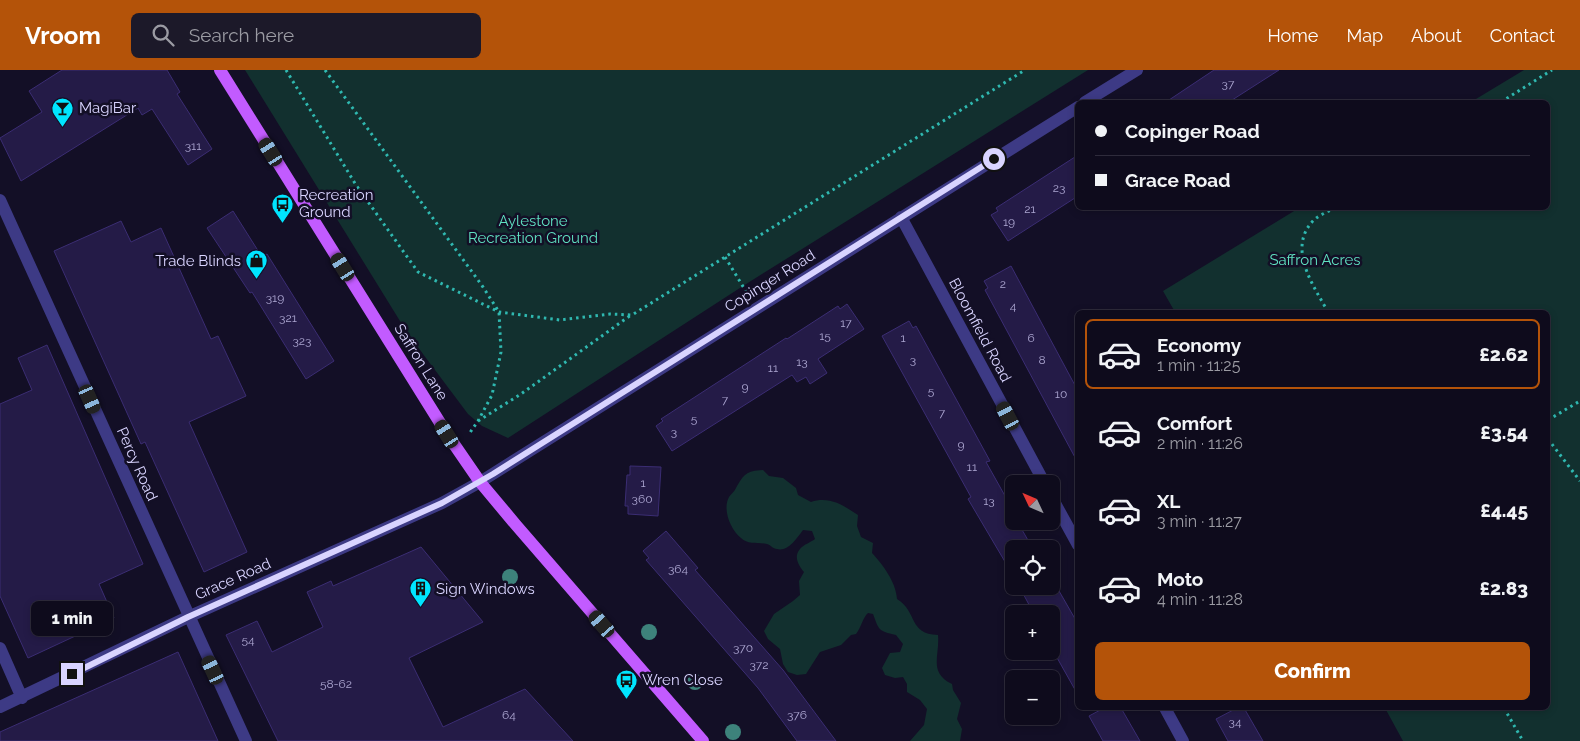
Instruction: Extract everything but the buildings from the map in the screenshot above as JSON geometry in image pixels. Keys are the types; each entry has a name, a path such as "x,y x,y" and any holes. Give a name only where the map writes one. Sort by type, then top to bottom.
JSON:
{"main road":[{"name":"Saffron Lane","path":"220,70 450,439 480,482 703,741"}],"street":[{"path":"1088,100 1137,70"},
{"name":"Copinger Road","path":"480,482 1075,109"},
{"name":"Percy Road","path":"0,200 246,741"},
{"name":"Bloomfield Road","path":"902,217 1040,475"},
{"name":"Grace Road","path":"0,707 188,617 442,503 480,482"},
{"path":"1060,512 1075,540"},
{"path":"0,648 22,698"},
{"path":"1166,710 1183,741"}],"path":[{"path":"286,70 356,185 418,272 499,312 560,320 610,314 632,315"},
{"path":"326,70 483,287 499,312 501,352 492,395 472,432"},
{"path":"478,422 521,394 632,315 1025,70"},
{"path":"1504,100 1552,70"},
{"path":"1327,310 1305,270 1302,250 1305,234 1312,222 1331,210"},
{"path":"725,257 756,308"},
{"path":"1550,419 1580,401"},
{"path":"1550,442 1580,481"},
{"path":"1505,710 1524,741"}],"green space":[{"name":"Aylestone Recreation Ground","path":"245,70 1088,70 743,286 508,438 482,426 468,414 408,334"},
{"name":"Saffron Acres","path":"1524,70 1580,70 1580,741 1403,741 1386,710 1550,710 1550,310 1174,310 1163,291 1296,210 1550,210 1550,100 1474,100"},
{"path":"763,470 769,476 783,478 796,488 798,495 811,502 824,500 836,502 858,515 857,526 861,537 873,543 872,553 892,580 897,599 904,604 917,627 928,634 938,635 938,669 940,674 952,684 953,690 961,703 957,719 962,729 960,741 910,741 924,725 927,709 920,700 907,692 907,684 903,677 895,678 885,675 882,668 890,653 900,652 903,644 896,635 880,629 873,614 868,613 856,634 851,635 841,645 820,652 806,674 797,675 788,672 783,664 780,649 768,639 764,631 774,614 800,595 799,581 804,572 799,564 797,555 801,548 815,539 812,531 803,530 788,546 777,549 767,544 747,542 737,534 727,514 729,497 746,474"}],"place":[{"name":"MagiBar","path":"63,127"},
{"name":"Recreation Ground","path":"283,223"},
{"name":"Trade Blinds","path":"257,280"},
{"name":"Sign Windows","path":"420,608"},
{"name":"Wren Close","path":"626,699"}],"route":[{"path":"72,674 188,617 442,503 480,482 994,159"}]}
